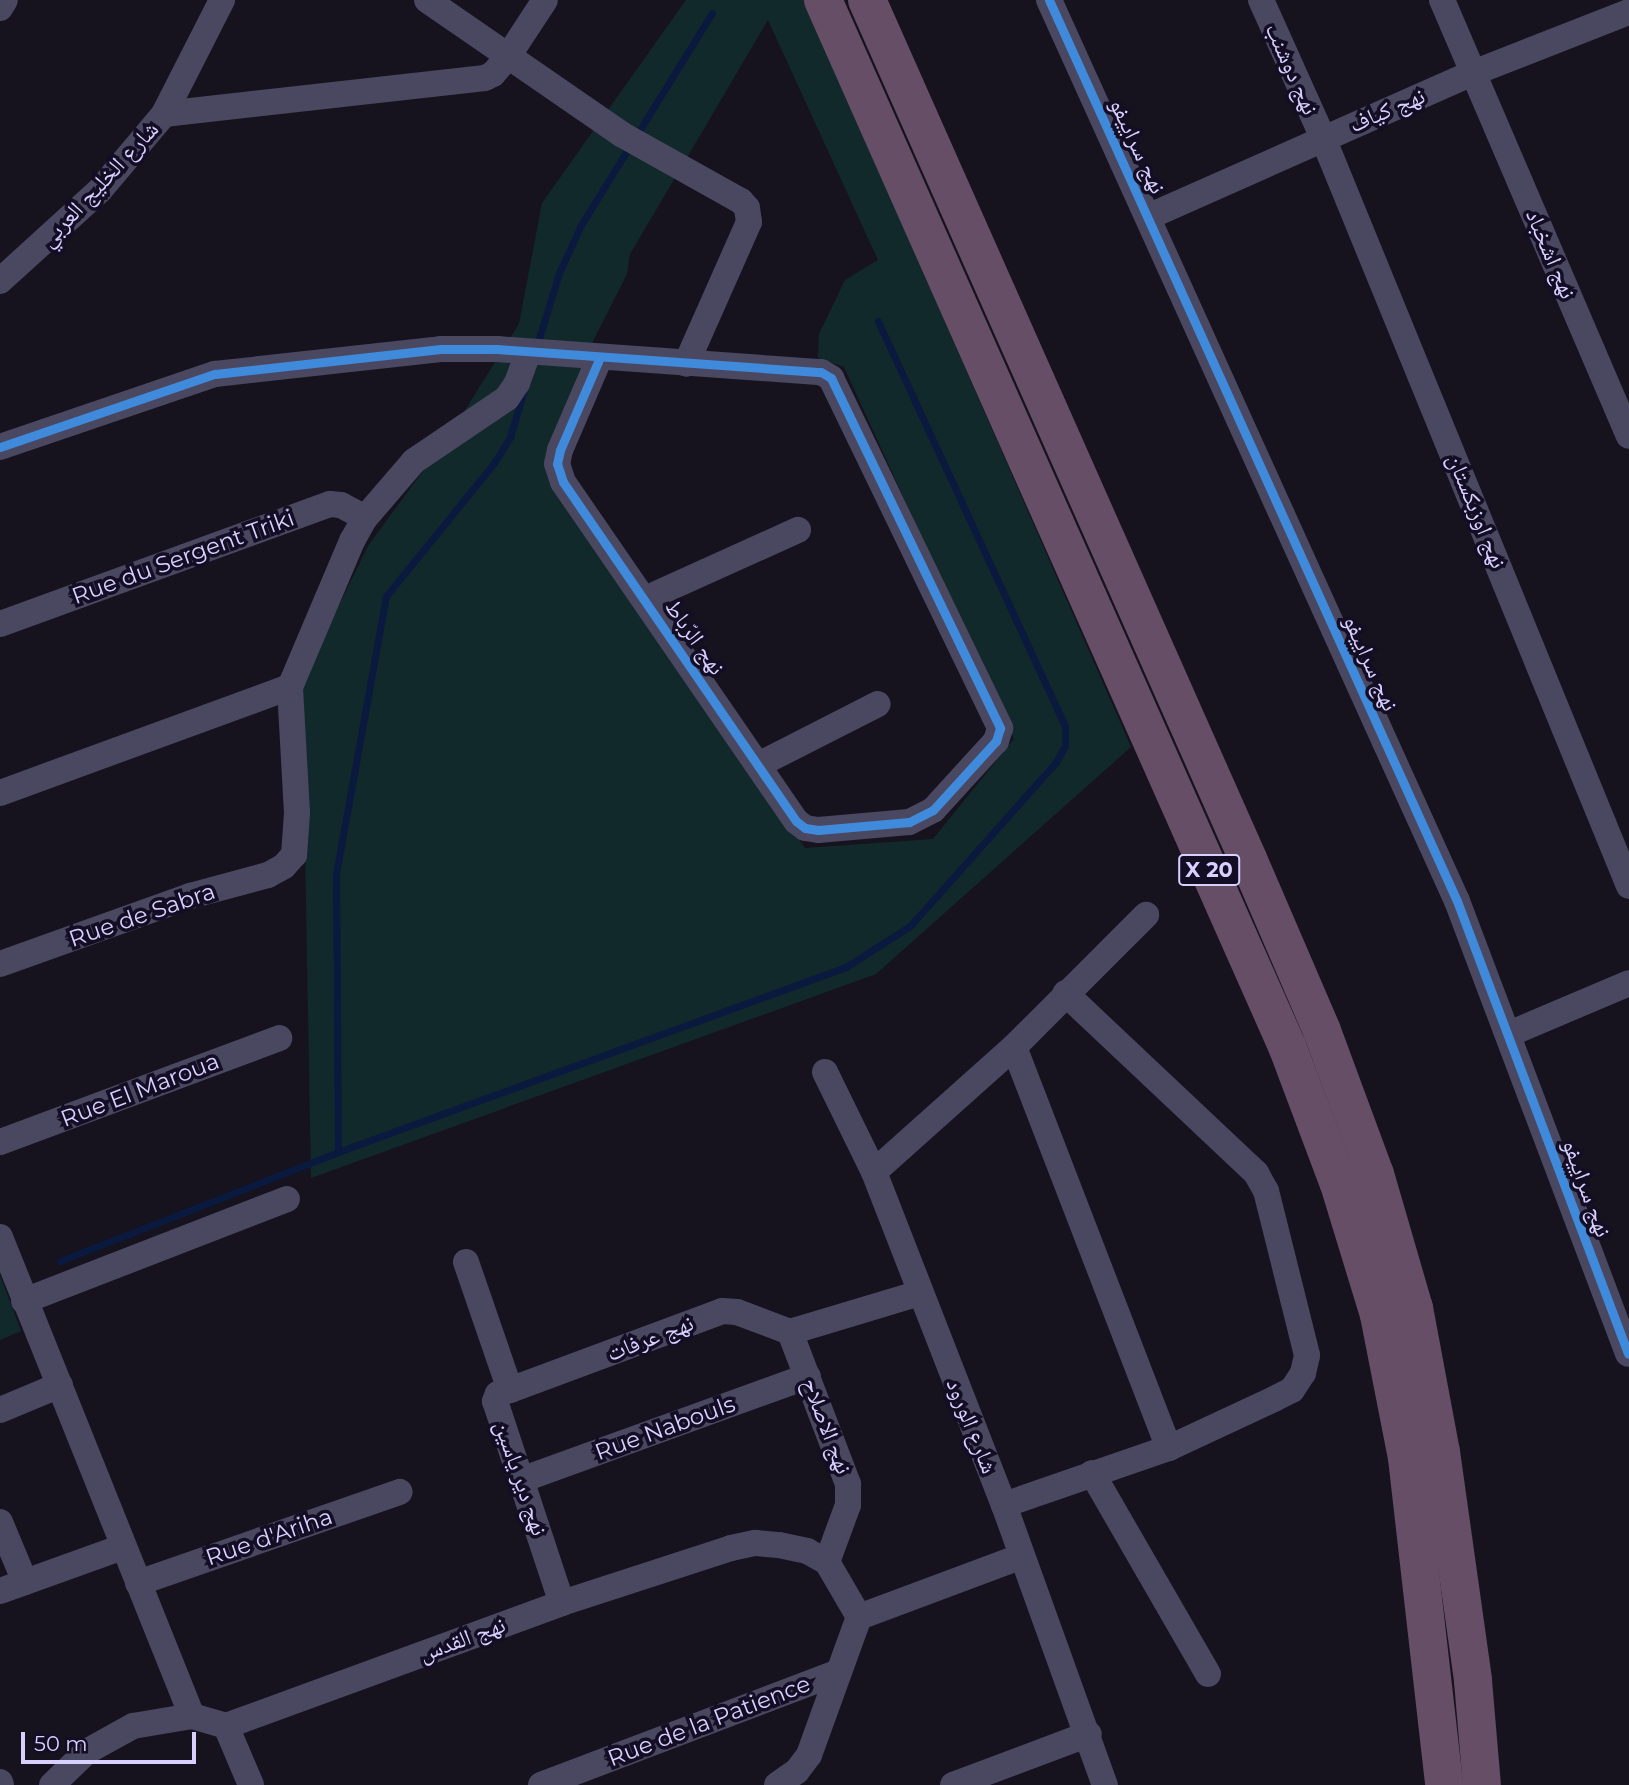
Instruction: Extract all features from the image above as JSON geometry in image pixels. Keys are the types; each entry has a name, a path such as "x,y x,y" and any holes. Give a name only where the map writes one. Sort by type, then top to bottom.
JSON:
{"highway":[{"name":"X 20","path":"823,0 1287,1046 1339,1184 1379,1315 1407,1458 1444,1785"},
{"name":"X 20","path":"867,0 1248,859 1322,1031 1375,1174 1413,1308 1441,1452 1474,1681 1482,1785"}],"street":[{"path":"0,8 5,0"},
{"name":"شارع الخليج العربي","path":"0,281 100,190 164,114 222,0"},
{"path":"0,447 215,374 441,349 528,352 686,364 749,222 747,208 741,201 621,134 507,58 427,0"},
{"path":"164,114 474,81 493,74 507,58 545,0"},
{"name":"نهج سراييفو","path":"1049,0 1150,216 1452,889 1628,1354"},
{"name":"نهج دوشنب","path":"1261,0 1323,138"},
{"path":"1442,0 1473,72"},
{"name":"نهج كياف","path":"1150,216 1473,72 1629,12"},
{"name":"نهج اشخباد","path":"1473,72 1629,436"},
{"name":"نهج اوزبكستان","path":"1323,138 1629,886"},
{"path":"0,793 290,687 365,518 415,461 507,398 517,383 528,352"},
{"name":"نهج الرّباط","path":"600,357 557,464 563,482 760,764 796,821 805,828 818,830 909,822 921,817 933,810 996,741 1000,728 831,379 810,370 686,364"},
{"name":"Rue du Sergent Triki","path":"0,624 330,504 341,505 365,518"},
{"path":"645,599 798,530"},
{"name":"Rue de Sabra","path":"0,964 190,896 268,875 284,866 294,855 298,813 290,687"},
{"path":"760,764 878,704"},
{"path":"874,1172 1014,1047 1065,993 1146,915"},
{"path":"1509,1034 1629,983"},
{"path":"1004,1506 1169,1448 1292,1390 1303,1373 1307,1355 1266,1191 1256,1173 1065,993"},
{"name":"Rue El Maroua","path":"0,1142 279,1038"},
{"path":"1014,1047 1169,1448"},
{"name":"شارع الورود","path":"825,1072 874,1172 1004,1506 1105,1785"},
{"path":"24,1301 287,1199"},
{"path":"1,1242 192,1716"},
{"name":"نهج دير ياسين","path":"466,1262 510,1390 498,1394 495,1401 562,1603"},
{"path":"790,1332 920,1293"},
{"name":"نهج عرفات","path":"510,1390 722,1311 737,1312 790,1332"},
{"name":"نهج الاصلاح","path":"790,1332 848,1484 848,1505 827,1562"},
{"name":"Rue Nabouls","path":"521,1480 808,1376"},
{"path":"0,1410 60,1385"},
{"path":"1092,1474 1208,1674"},
{"name":"Rue d'Ariha","path":"138,1583 400,1492"},
{"path":"0,1522 25,1583"},
{"name":"نهج القدس","path":"226,1726 562,1603 661,1569 755,1543 807,1551 827,1562"},
{"path":"0,1591 123,1547"},
{"path":"777,1785 797,1771 809,1755 859,1617 1022,1556"},
{"path":"827,1562 859,1617"},
{"name":"Rue de la Patience","path":"541,1785 838,1671"},
{"path":"52,1785 86,1752 108,1738 151,1721 192,1716 226,1726 251,1785"},
{"path":"953,1785 1088,1734"}],"green space":[{"path":"686,0 804,0 1131,747 876,974 311,1178 302,681 368,546 450,434 519,324 542,203","holes":["768,20 878,260 845,280 819,334 818,358 844,367 1014,739 933,839 805,848 544,468 589,349 627,274 630,254"]},
{"path":"0,1275 21,1331 0,1340"}],"waterway":[{"path":"537,345 559,273 581,225 712,13"},
{"path":"60,1261 338,1152 846,967 910,926 1056,762 1065,746 1065,726 878,321"},
{"path":"338,1152 336,874 386,596 494,463 510,437 523,393"}],"cycle path":[{"path":"1049,0 1457,901 1628,1354"},
{"path":"0,447 215,374 441,349 497,349 821,372 831,378 1000,728 996,741 933,810 909,822 818,830 805,828 796,821 563,482 557,464 560,450 600,357"}]}
